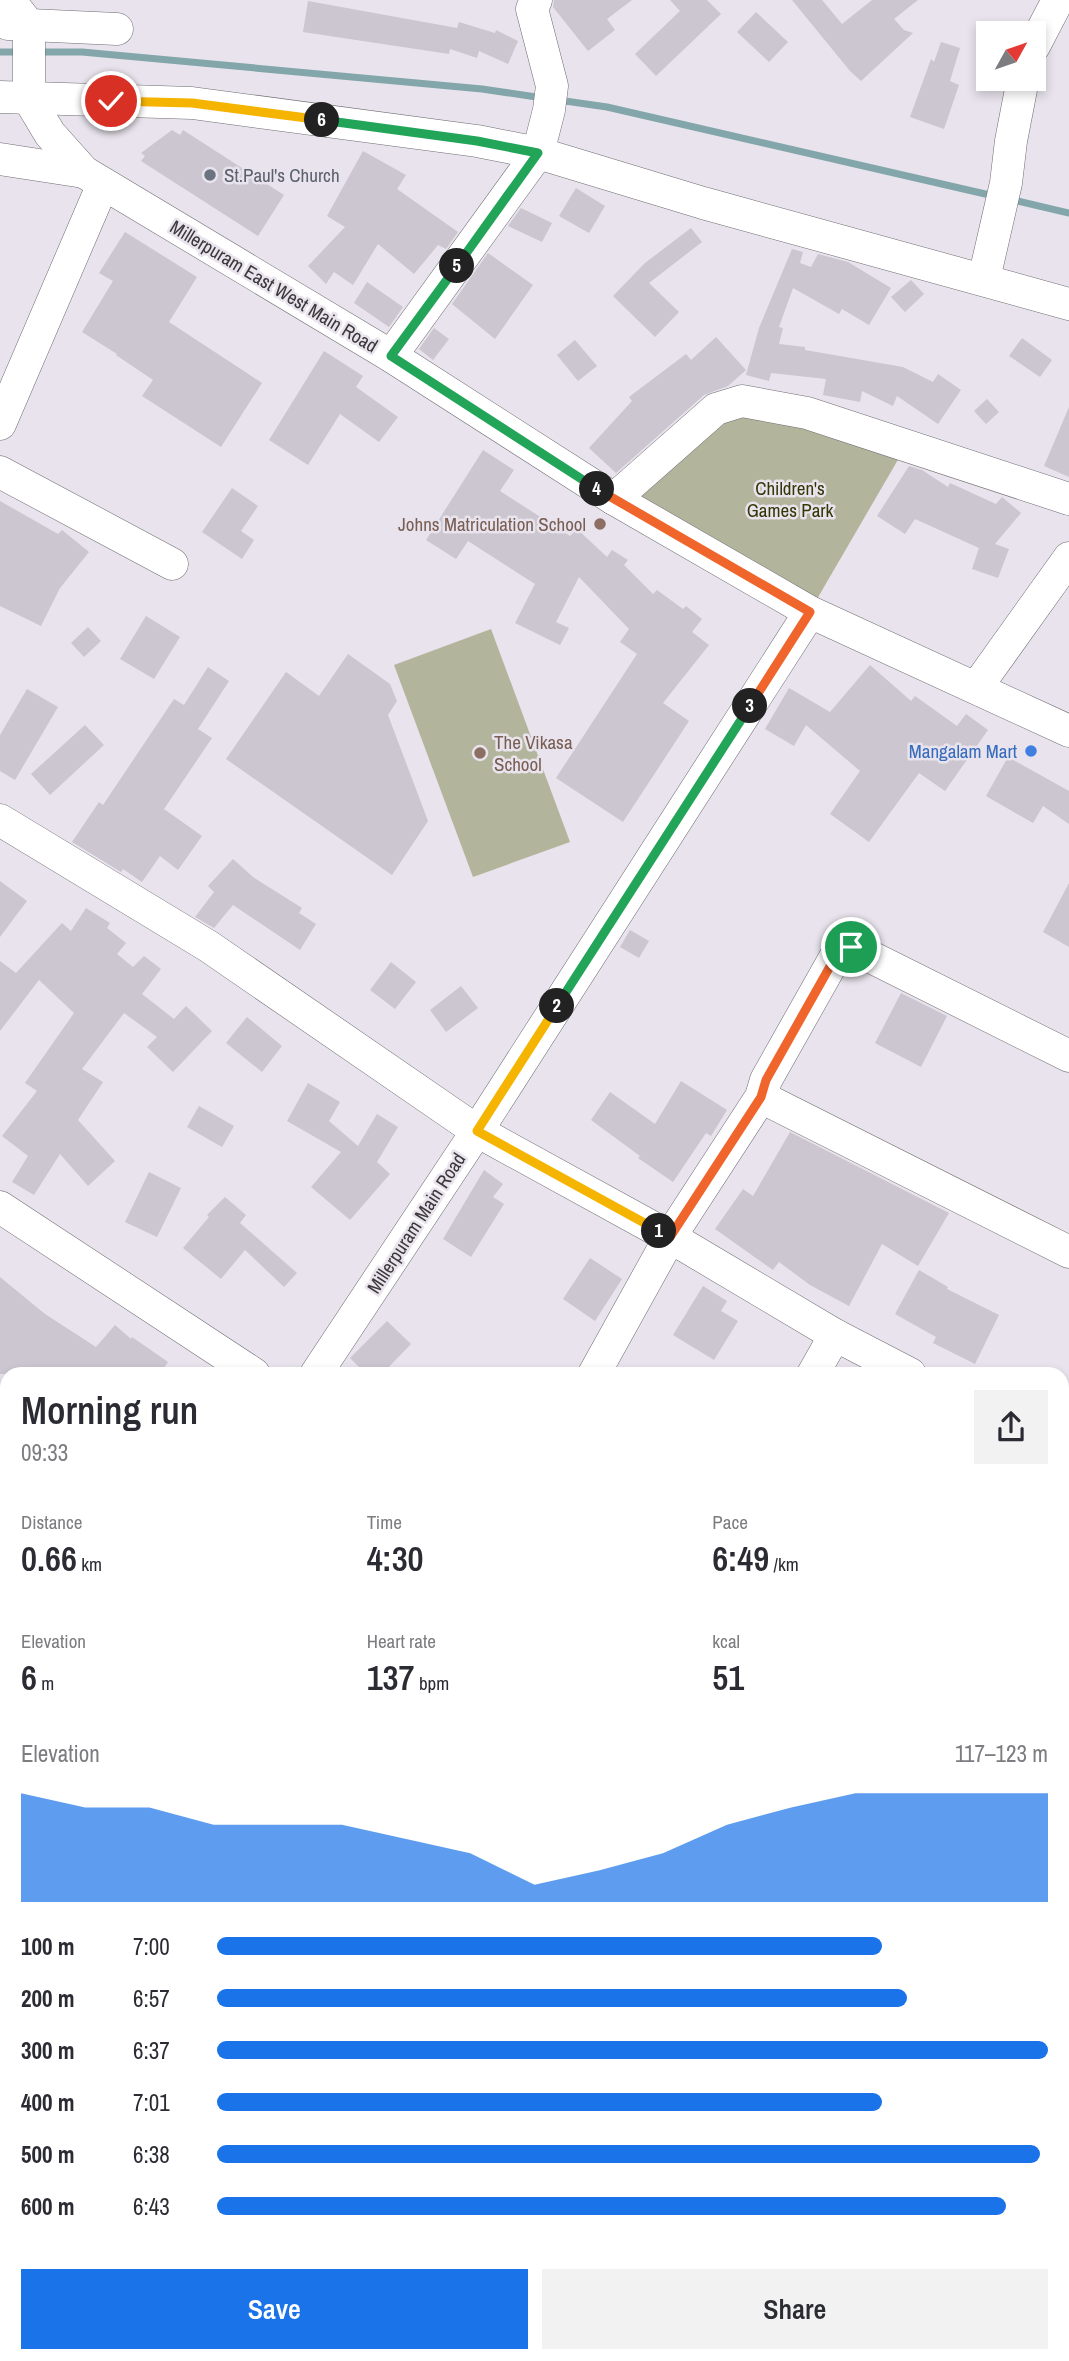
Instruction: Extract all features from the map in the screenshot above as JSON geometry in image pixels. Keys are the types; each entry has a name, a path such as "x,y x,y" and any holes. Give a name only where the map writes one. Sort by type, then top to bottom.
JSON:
{"street":[{"path":"9,0 19,59 50,134 94,178"},
{"path":"391,356 538,153 550,98 532,9 536,0"},
{"path":"1046,23 1058,0"},
{"path":"19,59 117,29"},
{"path":"19,59 192,103 477,141 538,153 703,203 1069,304"},
{"path":"984,279 1006,183 1021,91"},
{"path":"0,159 94,178"},
{"path":"0,424 94,178"},
{"name":"Millerpuram East West Main Road","path":"94,178 391,356 614,499 810,612 1069,731"},
{"path":"614,499 716,409 742,401 807,413 1069,499"},
{"path":"0,472 172,564"},
{"path":"976,688 1069,558"},
{"name":"Millerpuram Main Road","path":"321,1367 477,1131 810,612"},
{"path":"0,820 208,946 477,1131 670,1237 835,1335 897,1367"},
{"path":"597,1367 670,1237 761,1097 766,1080 837,954 851,947 1069,1056"},
{"path":"761,1097 1069,1252"},
{"path":"0,1207 243,1367"},
{"path":"817,1367 835,1335"}],"green space":[{"name":"Children's Games Park","path":"743,411 804,426 899,458 817,599 635,495 721,418"},
{"path":"491,629 570,842 473,877 394,665"}],"building":[{"path":"554,0 632,0 607,19 615,30 588,51 553,7"},
{"path":"670,0 707,0 721,14 656,76 635,54 680,11"},
{"path":"792,0 822,0 842,24 872,0 918,0 894,19 904,30 913,33 861,81"},
{"path":"308,1 457,28 459,22 495,33 496,30 518,41 508,64 479,51 477,58 450,49 449,54 303,32"},
{"path":"756,12 788,42 769,62 737,32"},
{"path":"941,42 960,48 950,81 959,85 944,129 910,117 931,59 934,62"},
{"path":"172,130 180,135 183,130 284,195 258,236 141,161 145,156 141,153"},
{"path":"363,151 406,175 397,189 458,232 446,249 438,245 414,274 378,244 353,285 334,272 326,284 308,266 345,227 327,216"},
{"path":"576,188 605,206 589,233 559,216"},
{"path":"521,208 552,223 542,242 508,226"},
{"path":"691,228 702,242 649,283 679,312 655,337 613,296 645,263"},
{"path":"125,232 197,277 169,322 262,383 221,447 142,396 153,380 82,332 113,281 99,273"},
{"path":"792,249 803,252 800,263 811,267 818,254 848,262 891,288 869,325 842,309 839,314 793,288 779,327 783,328 779,344 903,367 933,382 938,374 961,390 938,424 897,396 893,406 862,391 860,402 823,395 826,379 771,373 769,381 746,375 759,328"},
{"path":"488,253 533,285 495,339 452,304"},
{"path":"911,280 924,294 905,312 891,297"},
{"path":"367,282 403,307 389,327 354,303"},
{"path":"434,328 449,339 433,360 419,349"},
{"path":"716,337 746,370 728,386 704,395 616,473 589,448 632,401 629,397 686,354 691,360"},
{"path":"1022,338 1052,360 1040,377 1009,356"},
{"path":"575,340 597,366 578,381 557,355"},
{"path":"324,351 363,376 356,387 398,417 379,442 340,414 308,465 269,440"},
{"path":"987,399 999,412 986,424 974,411"},
{"path":"1069,407 1069,477 1044,466"},
{"path":"483,450 514,470 500,491 570,536 577,529 607,557 612,550 628,560 624,565 653,594 657,590 683,609 686,606 702,619 692,632 709,645 663,703 689,721 623,822 556,778 637,654 620,642 629,629 579,577 556,622 569,628 560,645 515,623 535,584 468,541 456,559 426,540"},
{"path":"909,466 922,470 948,487 950,483 996,504 1002,497 1021,513 995,544 1009,549 998,578 972,569 979,548 915,519 905,534 877,516"},
{"path":"232,488 258,506 241,531 254,540 242,559 202,532"},
{"path":"0,501 58,534 62,530 89,552 60,588 41,626 0,606"},
{"path":"146,616 180,637 154,679 120,659"},
{"path":"88,627 101,641 84,657 71,643"},
{"path":"348,654 390,684 397,701 388,715 428,821 392,875 226,759 286,672 319,696"},
{"path":"870,665 911,701 915,696 957,726 966,714 988,730 945,791 919,773 869,842 830,814 860,771 806,725 794,746 765,729 789,688 830,712"},
{"path":"208,667 229,681 198,729 212,738 164,809 202,836 178,870 160,856 142,882 72,842 99,802 103,805 174,699 184,705"},
{"path":"27,689 58,707 15,780 0,771 0,735"},
{"path":"85,725 104,745 50,795 31,774"},
{"path":"1008,757 1069,791 1069,824 1043,806 1033,823 986,796"},
{"path":"233,859 253,877 302,908 299,913 316,924 300,950 233,905 214,928 195,917 214,892 208,886"},
{"path":"0,881 27,901 0,937"},
{"path":"1069,883 1069,947 1043,932"},
{"path":"86,908 110,923 107,928 126,943 117,954 133,967 144,956 161,969 142,994 174,1019 186,1006 212,1031 173,1072 147,1047 157,1037 124,1013 82,1069 103,1082 78,1120 115,1161 88,1186 60,1154 34,1195 12,1182 28,1156 2,1136 37,1091 25,1083 74,1013 39,980 0,1031 0,961 16,973 62,923 71,931"},
{"path":"630,930 649,941 639,958 620,947"},
{"path":"391,962 416,982 395,1009 370,990"},
{"path":"461,986 478,1008 446,1032 430,1010"},
{"path":"901,993 947,1016 921,1067 875,1043"},
{"path":"247,1017 282,1046 262,1072 226,1043"},
{"path":"681,1081 727,1110 711,1136 706,1133 673,1182 591,1120 610,1092 655,1124"},
{"path":"308,1083 340,1102 329,1121 358,1146 377,1114 398,1127 377,1162 390,1174 350,1220 311,1187 341,1152 287,1121"},
{"path":"199,1106 234,1126 222,1147 187,1127"},
{"path":"790,1132 949,1213 918,1266 882,1244 849,1306 810,1285 779,1262 773,1270 715,1229 743,1189 753,1196"},
{"path":"484,1170 503,1184 493,1197 504,1204 471,1257 443,1239"},
{"path":"149,1172 181,1188 157,1237 125,1222"},
{"path":"225,1197 246,1215 240,1223 297,1273 284,1287 245,1250 221,1279 183,1248 209,1217 207,1215"},
{"path":"590,1258 622,1279 595,1321 563,1299"},
{"path":"919,1270 948,1287 947,1289 999,1315 975,1364 933,1343 936,1337 895,1314"},
{"path":"0,1277 45,1314 96,1347 115,1325 131,1339 132,1337 168,1362 165,1367 0,1367"},
{"path":"703,1286 727,1301 721,1311 738,1321 714,1360 673,1335"},
{"path":"387,1321 411,1344 389,1367 359,1367 350,1358"}],"waterway":[{"path":"0,52 20,52"},
{"path":"36,52 82,52 482,89 543,98"},
{"path":"558,100 607,107 994,196"},
{"path":"1009,199 1069,213"}],"place":[{"name":"St.Paul's Church","path":"210,175"},
{"name":"Johns Matriculation School","path":"600,524"},
{"name":"Mangalam Mart","path":"1031,751"},
{"name":"The Vikasa School","path":"480,753"}],"route":[{"path":"111,101 192,103 477,141 538,153 391,356 614,499 810,612 477,1131 670,1237 761,1097 766,1080 837,954 851,947"}]}
